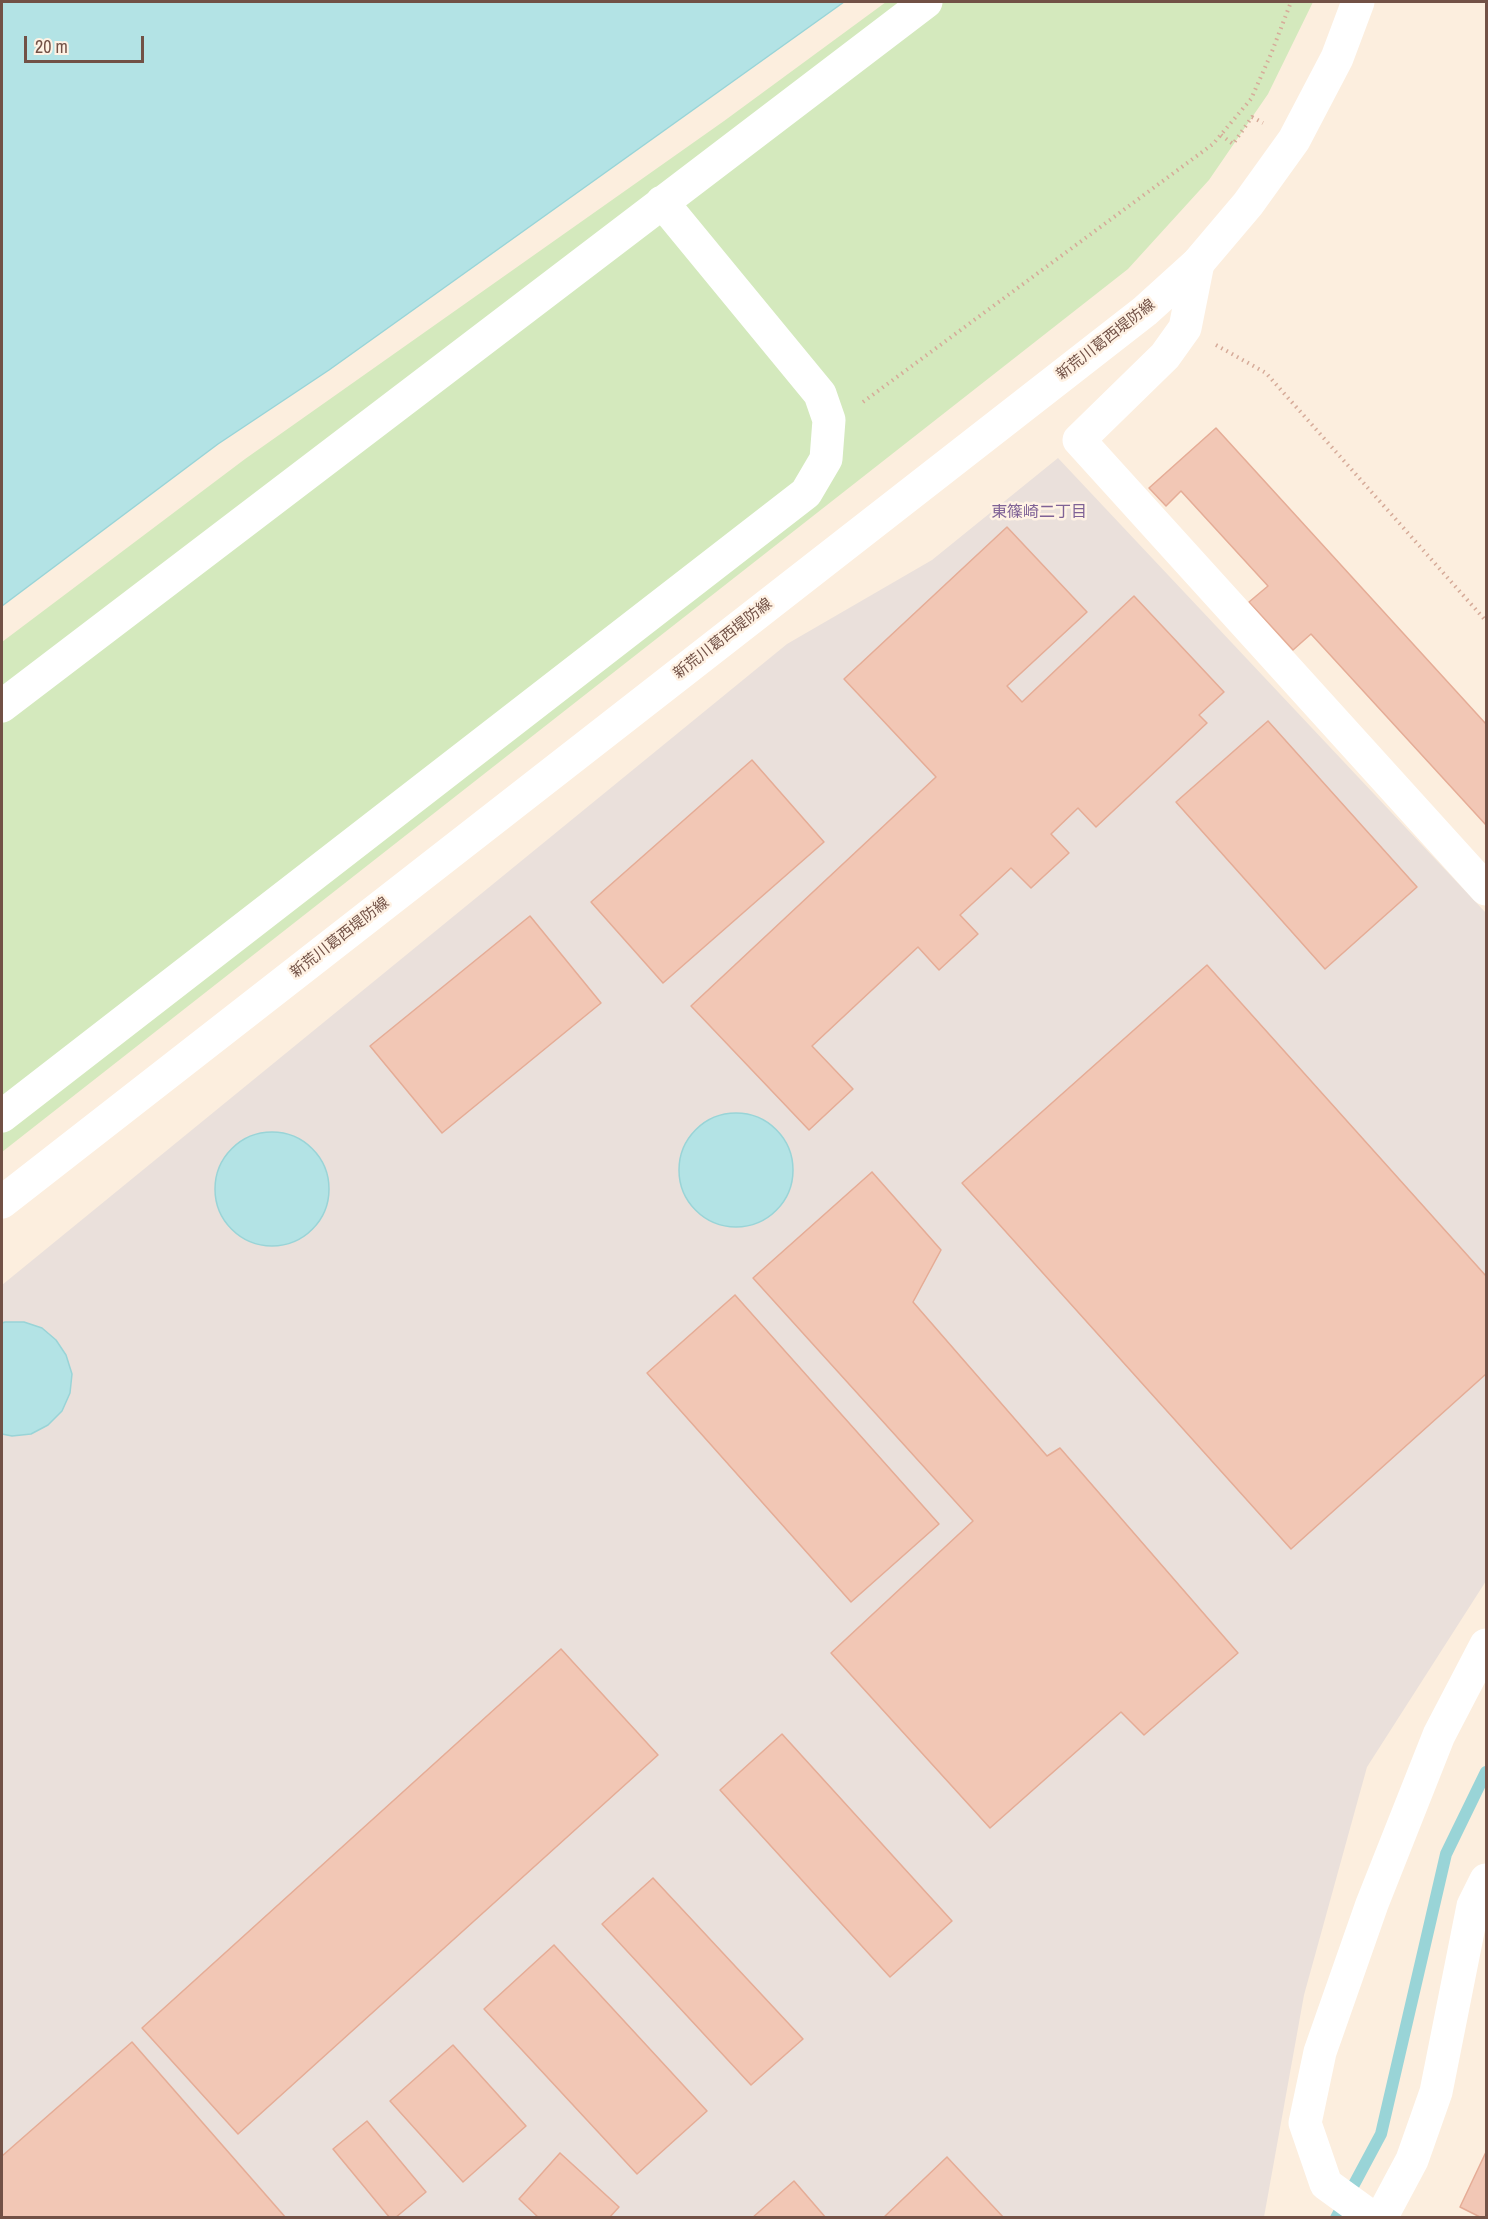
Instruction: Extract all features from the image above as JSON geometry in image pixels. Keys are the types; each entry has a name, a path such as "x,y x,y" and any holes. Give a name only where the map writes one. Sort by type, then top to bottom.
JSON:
{"street":[{"path":"2,706 926,2"},
{"name":"新荒川葛西堤防線","path":"2,1202 1145,311 1198,263 1248,204 1294,140 1337,58 1358,2"},
{"path":"2,1116 806,493 826,459 829,420 820,394 662,202"},
{"path":"1198,263 1185,328 1165,356 1078,440 1486,889"},
{"path":"1373,2217 1326,2184 1305,2123 1320,2052 1372,1904 1439,1735 1486,1645"},
{"path":"1381,2217 1412,2160 1436,2092 1473,1906 1486,1881"}],"path":[{"path":"828,427 1213,144 1251,99 1291,2"},
{"path":"1221,135 1233,144 1252,117"},
{"path":"1185,328 1266,373 1486,621"}],"shaded area":[{"path":"1058,458 1486,913 1486,1581 1367,1767 1304,1995 1264,2217 2,2218 2,1285 787,644 932,560"}],"green space":[{"path":"886,2 1313,2 1268,94 1209,180 1128,269 2,1152 2,642 245,459 724,121"}],"water":[{"path":"2,2 844,2 329,370 218,444 2,606"},
{"path":"736,1113 758,1117 768,1122 784,1138 789,1148 793,1170 789,1192 784,1202 768,1218 758,1223 736,1227 714,1223 704,1218 688,1202 683,1192 679,1170 683,1148 688,1138 704,1122 714,1117"},
{"path":"272,1132 294,1136 304,1141 320,1157 325,1167 329,1189 325,1211 320,1221 304,1237 294,1242 272,1246 250,1242 240,1237 224,1221 219,1211 215,1189 219,1167 224,1157 240,1141 250,1136"},
{"path":"24,1322 42,1328 56,1340 66,1355 72,1374 70,1393 62,1411 48,1425 31,1434 12,1436 2,1434 2,1323"}],"building":[{"path":"1216,428 1486,724 1486,825 1311,634 1293,650 1249,602 1268,586 1181,491 1166,506 1149,488"},
{"path":"1007,527 1087,612 1007,686 1022,702 1134,596 1224,692 1199,715 1207,723 1096,827 1078,808 1051,834 1069,853 1031,888 1011,868 960,915 978,934 939,970 918,947 812,1046 853,1089 809,1130 691,1006 936,777 844,679"},
{"path":"1268,721 1417,887 1325,969 1176,802"},
{"path":"752,760 824,842 663,983 591,902"},
{"path":"530,916 601,1003 442,1133 370,1046"},
{"path":"1207,965 1486,1276 1486,1374 1291,1549 962,1183"},
{"path":"872,1172 941,1250 913,1302 1047,1456 1060,1448 1238,1653 1144,1735 1121,1712 990,1828 831,1653 973,1521 753,1278"},
{"path":"735,1295 939,1524 851,1602 647,1373"},
{"path":"561,1649 658,1755 238,2134 142,2028"},
{"path":"782,1734 952,1921 890,1977 720,1790"},
{"path":"653,1878 803,2039 751,2085 602,1924"},
{"path":"554,1945 707,2111 637,2174 484,2009"},
{"path":"132,2042 286,2218 2,2218 2,2156"},
{"path":"453,2045 526,2126 463,2182 390,2101"},
{"path":"367,2121 426,2192 395,2218 390,2218 333,2149"},
{"path":"1486,2152 1486,2218 1482,2218 1460,2207"},
{"path":"560,2153 619,2207 609,2218 539,2218 519,2199"},
{"path":"947,2157 1004,2218 883,2218"},
{"path":"794,2181 826,2218 752,2218"}],"waterway":[{"path":"1336,2218 1381,2134 1446,1854 1486,1772"}],"district":[{"name":"東篠崎二丁目","path":"1039,513"}]}
